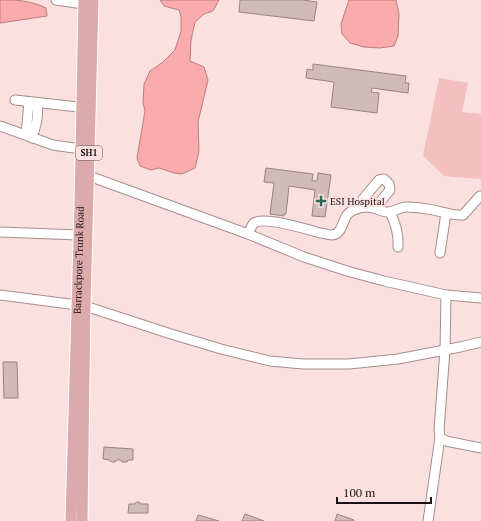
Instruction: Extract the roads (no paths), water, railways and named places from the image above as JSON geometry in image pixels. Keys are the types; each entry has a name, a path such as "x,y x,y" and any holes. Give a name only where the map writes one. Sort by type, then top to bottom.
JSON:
{"main road":[{"name":"Barrackpore Trunk Road","path":"71,521 81,306 89,2"},
{"name":"Barrackpore Trunk Road","path":"82,521 81,306 79,235 85,176 81,149 86,108"}],"street":[{"path":"56,0 89,2"},
{"path":"15,100 86,108"},
{"path":"29,136 33,102"},
{"path":"0,126 53,145 81,149"},
{"path":"85,176 248,234 304,257 347,271 446,295 481,298"},
{"path":"364,207 362,203 363,199 379,180 384,179 390,190 375,208"},
{"path":"248,234 252,225 264,220 326,234 334,234 341,229 349,212 364,207 371,207 390,212 405,207 426,208 463,215 480,196"},
{"path":"390,212 397,228 398,247"},
{"path":"440,253 446,213"},
{"path":"0,232 79,235"},
{"path":"0,295 81,306 221,349 270,361 303,364 349,364 398,358 481,342"},
{"path":"428,521 440,437 439,430 445,350 446,295"},
{"path":"440,437 446,441 481,448"}],"place":[{"name":"ESI Hospital","path":"321,201"}]}
